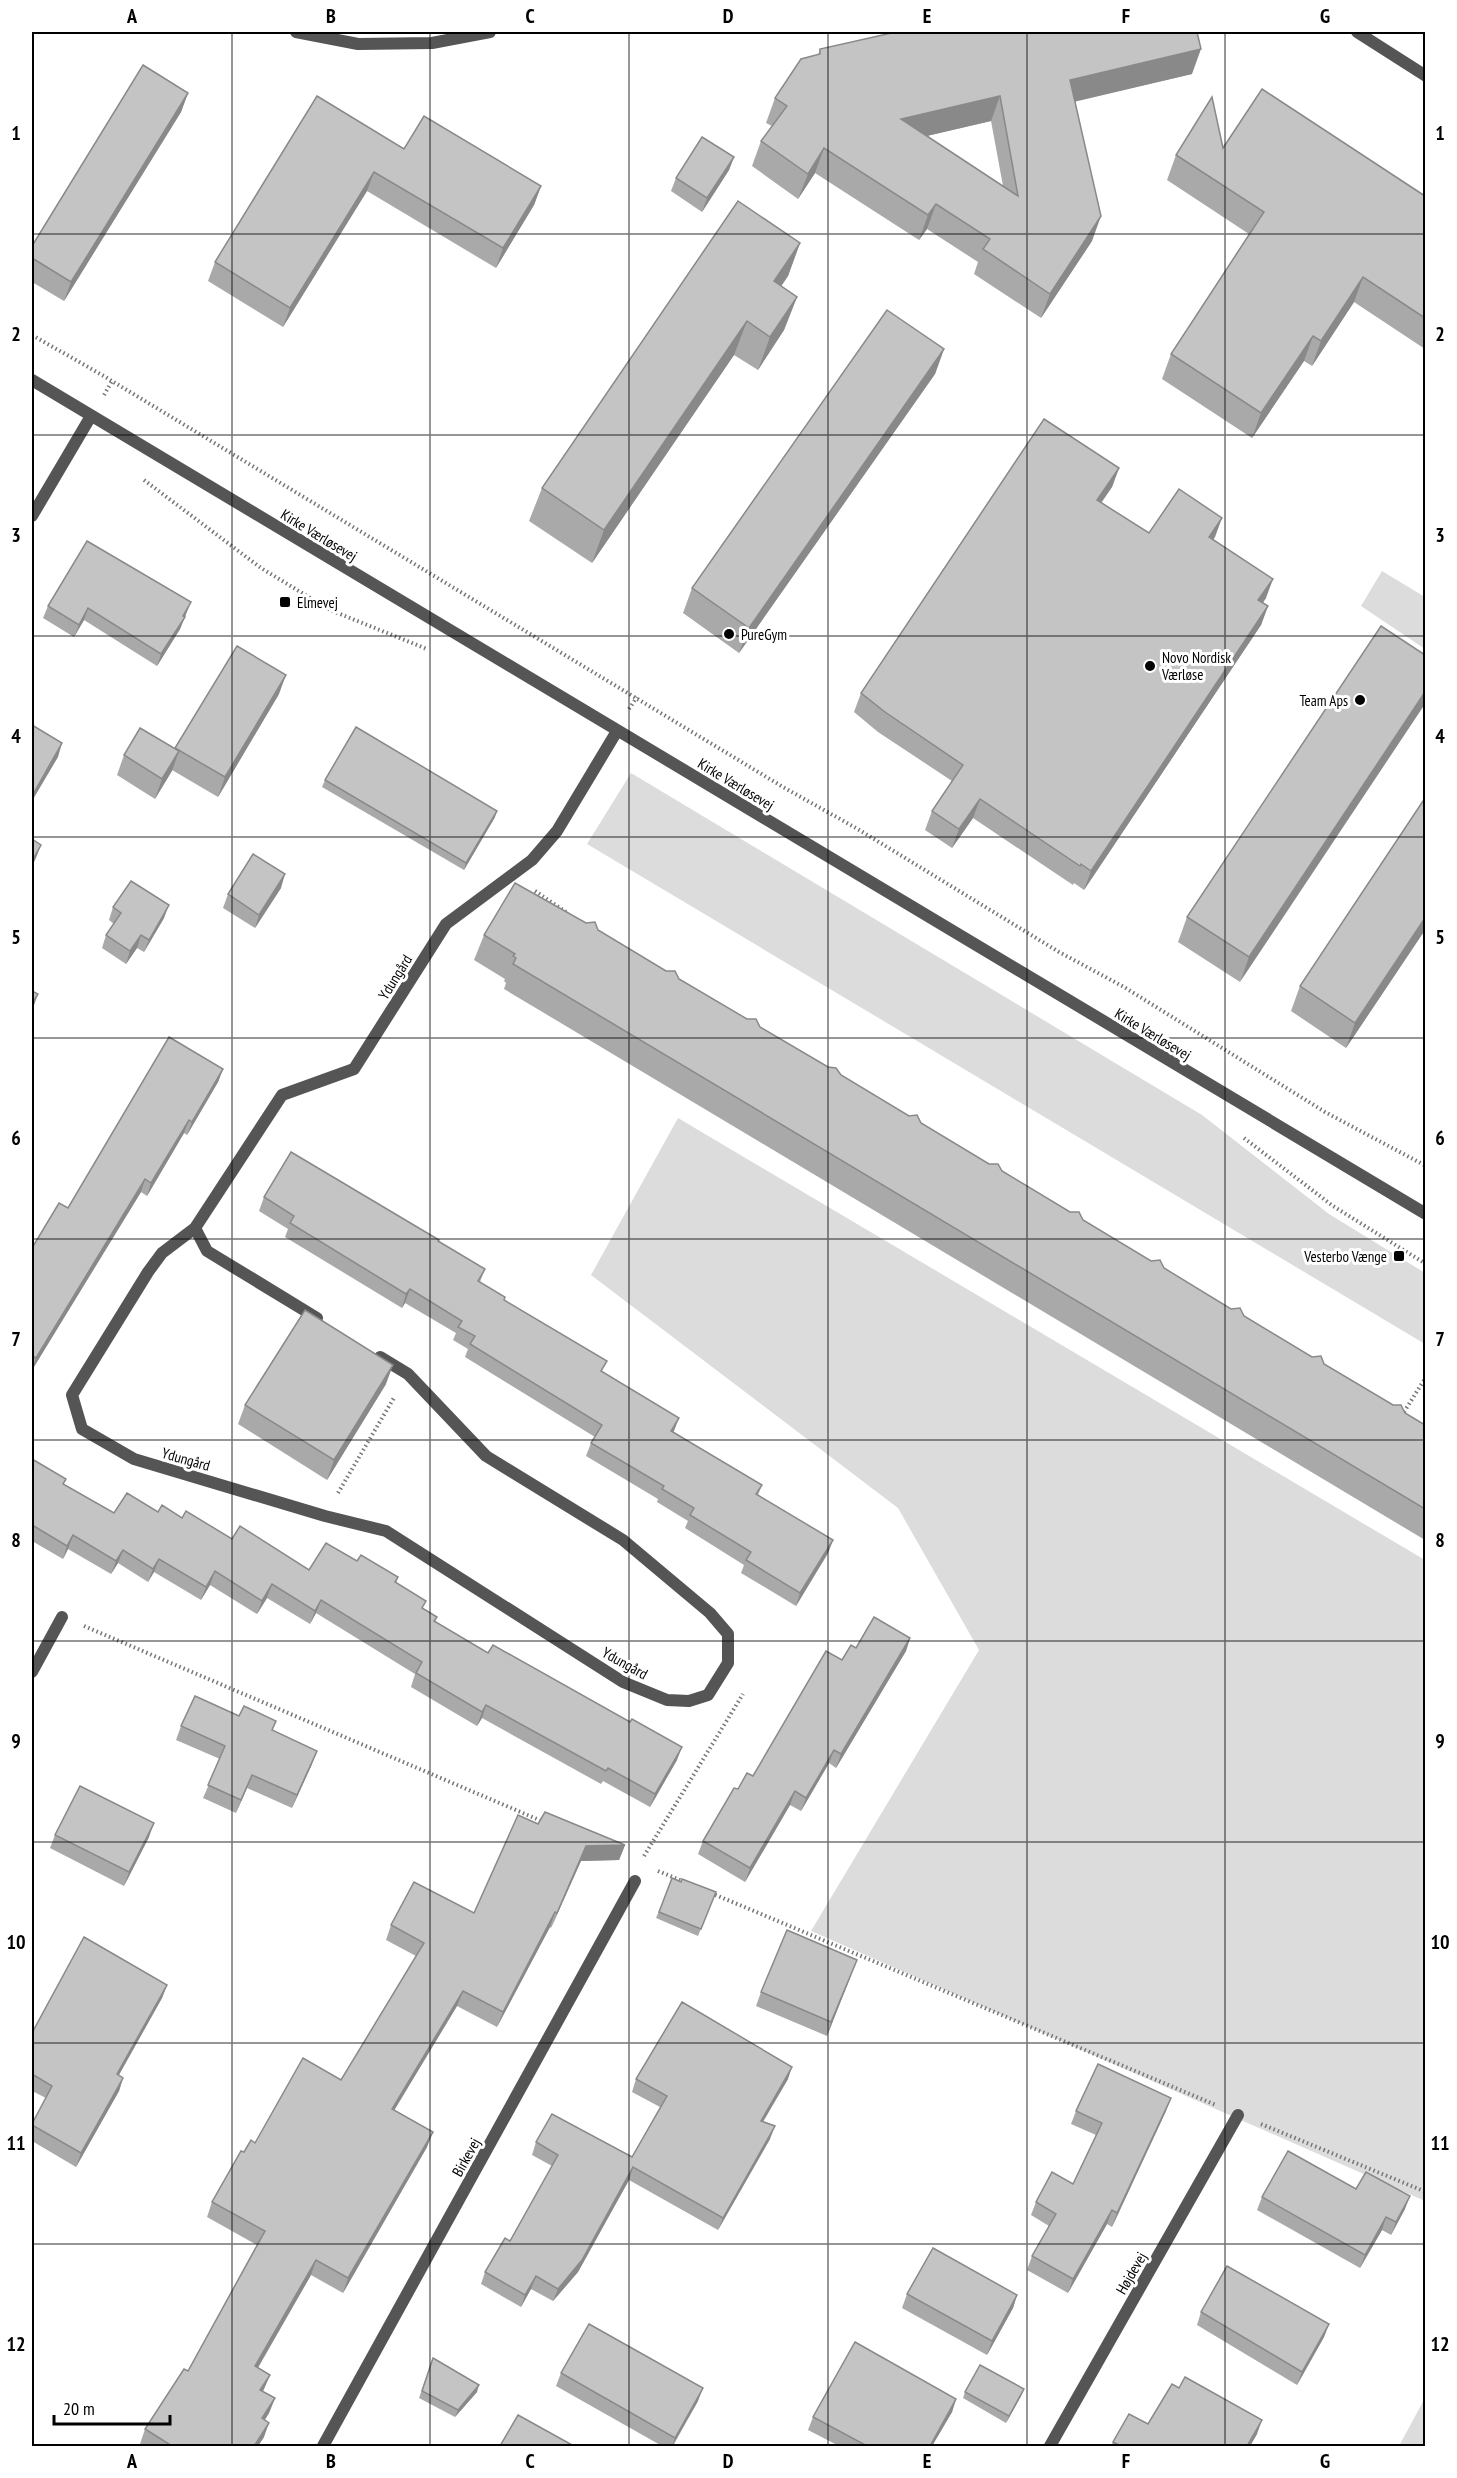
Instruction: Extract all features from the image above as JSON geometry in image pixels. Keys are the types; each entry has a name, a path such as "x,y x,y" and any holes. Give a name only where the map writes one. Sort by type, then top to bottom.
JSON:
{"street":[{"path":"296,32 358,44 432,43 490,32"},
{"path":"1357,32 1425,76"},
{"name":"Kirke Værløsevej","path":"32,381 1425,1214"},
{"path":"32,516 91,416"},
{"name":"Ydungård","path":"617,731 557,831 532,860 446,924 354,1069 282,1095 195,1228 162,1253 148,1272 72,1395 82,1429 134,1459 325,1516 386,1531 623,1682 667,1700 689,1701 708,1695 728,1663"},
{"path":"195,1228 207,1251 329,1326"},
{"path":"368,1350 408,1374 486,1456 623,1540 710,1613 728,1634 728,1663"},
{"path":"32,1672 62,1617"},
{"name":"Birkevej","path":"323,2446 635,1881"},
{"name":"Højdevej","path":"1050,2446 1238,2115"}],"path":[{"path":"32,335 1059,952 1124,987 1325,1112 1425,1166"},
{"path":"135,473 261,568 330,610 436,653"},
{"path":"512,875 571,915"},
{"path":"325,1516 408,1374"},
{"path":"1404,1412 1425,1377"},
{"path":"62,1617 553,1826"},
{"path":"640,1863 748,1686 728,1663"},
{"path":"648,1866 692,1885"},
{"path":"703,1890 1425,2192"}],"shaded area":[{"path":"1382,571 1425,597 1425,649 1361,606"},
{"path":"631,773 1202,1115 1329,1214 1425,1273 1425,1344 587,844"},
{"path":"678,1118 1425,1560 1425,2201 811,1931 979,1650 898,1508 591,1275"},
{"path":"1425,2398 1425,2446 1399,2446"}],"building":[{"path":"896,32 1197,32 1201,49 1070,80 1101,216 1050,294 983,249 990,239 936,204 928,215 824,148 808,174 761,141 787,106 775,98 801,59 820,54 820,49","holes":["1000,96 1018,196 901,119"]},
{"path":"143,65 188,93 71,282 32,258 32,246"},
{"path":"1262,89 1425,196 1425,318 1363,277 1321,341 1313,336 1261,413 1171,354 1264,212 1176,155 1212,97 1223,148"},
{"path":"317,96 404,149 424,116 541,186 503,248 374,172 290,308 215,262"},
{"path":"702,137 734,157 707,198 676,178"},
{"path":"738,201 800,243 774,281 797,297 770,337 747,321 604,530 542,488"},
{"path":"887,310 944,349 749,628 692,588"},
{"name":"Novo Nordisk Værløse","path":"1044,419 1119,468 1097,500 1149,533 1179,489 1222,518 1209,537 1273,579 1258,600 1268,606 1091,871 980,799 959,829 932,811 963,765 861,693"},
{"path":"87,541 191,602 183,616 185,617 161,654 88,608 79,625 48,606"},
{"path":"1381,626 1425,655 1425,692 1249,957 1187,917"},
{"path":"237,646 286,675 225,777 175,748"},
{"path":"32,725 62,743 32,796"},
{"path":"356,727 497,811 466,863 325,780"},
{"path":"140,728 179,751 162,779 124,755"},
{"path":"1425,798 1425,918 1355,1023 1300,986"},
{"path":"32,839 41,845 32,861"},
{"path":"253,854 285,874 259,915 228,894"},
{"path":"131,881 169,905 149,940 141,935 130,951 106,935 121,913 113,907"},
{"path":"515,883 586,923 595,922 598,930 666,971 675,971 679,979 747,1019 756,1019 760,1027 828,1067 836,1068 841,1075 909,1116 917,1115 921,1123 989,1164 998,1164 1002,1171 1070,1212 1079,1212 1083,1220 1151,1261 1160,1260 1164,1268 1231,1309 1240,1308 1244,1316 1312,1357 1321,1356 1324,1364 1393,1405 1401,1405 1405,1413 1425,1425 1425,1509 513,964 515,954 484,935"},
{"path":"32,991 38,994 32,1004"},
{"path":"169,1037 223,1069 192,1122 189,1120 151,1183 145,1179 36,1358 32,1356 32,1248 59,1203 68,1208"},
{"path":"291,1152 485,1269 478,1281 505,1297 504,1300 607,1361 601,1371 679,1418 671,1431 762,1485 756,1494 833,1540 800,1593 746,1560 751,1552 690,1515 694,1508 662,1489 664,1486 591,1443 602,1425 470,1344 475,1336 458,1327 462,1321 410,1289 406,1294 290,1223 294,1216 264,1197"},
{"path":"305,1310 393,1365 334,1460 245,1405"},
{"path":"32,1459 66,1479 63,1484 114,1513 127,1493 158,1512 162,1505 182,1518 186,1511 232,1539 240,1526 309,1570 326,1543 357,1561 361,1555 398,1577 395,1582 426,1601 422,1608 437,1617 434,1621 488,1653 493,1645 630,1722 632,1719 682,1747 655,1794 608,1768 606,1771 486,1705 482,1712 416,1673 422,1662 321,1600 315,1611 272,1584 262,1601 215,1571 206,1587 159,1559 153,1569 123,1550 116,1561 73,1535 67,1546 32,1525"},
{"path":"874,1617 910,1638 841,1754 834,1750 806,1798 795,1791 750,1868 703,1841 734,1788 738,1789 747,1773 753,1776 826,1651 842,1660 851,1645 856,1648"},
{"path":"195,1696 239,1716 244,1706 276,1721 272,1730 317,1751 297,1795 252,1775 241,1800 208,1785 225,1746 181,1726"},
{"path":"80,1786 154,1823 129,1872 55,1835"},
{"path":"545,1812 625,1845 586,1846 557,1913 555,1912 503,2012 463,1991 392,2109 433,2132 348,2278 316,2260 255,2366 270,2375 260,2390 275,2398 262,2418 269,2423 254,2446 172,2446 145,2429 184,2369 188,2371 265,2231 212,2202 241,2151 244,2152 251,2140 255,2143 303,2058 341,2080 424,1943 391,1925 414,1882 474,1913 518,1815 538,1824"},
{"path":"672,1878 681,1882 682,1879 716,1892 701,1929 659,1912"},
{"path":"787,1930 857,1960 831,2022 761,1992"},
{"path":"84,1937 167,1985 117,2074 123,2078 81,2153 32,2125 52,2086 32,2074 32,2033"},
{"path":"682,2002 792,2067 761,2121 775,2126 723,2218 633,2167 582,2260 558,2289 536,2276 525,2295 485,2272 505,2238 510,2241 558,2155 536,2142 552,2114 632,2157 667,2096 636,2079"},
{"path":"1098,2064 1171,2098 1117,2213 1112,2210 1073,2279 1032,2256 1056,2214 1036,2202 1052,2172 1073,2184 1102,2123 1076,2111"},
{"path":"1288,2151 1356,2189 1366,2172 1410,2196 1396,2222 1386,2217 1365,2255 1262,2197"},
{"path":"933,2248 1017,2295 992,2341 907,2294"},
{"path":"1227,2266 1329,2324 1302,2372 1201,2312"},
{"path":"589,2324 703,2388 675,2438 561,2373"},
{"path":"855,2342 956,2399 930,2446 867,2446 813,2417"},
{"path":"433,2358 479,2385 458,2410 422,2391"},
{"path":"980,2365 1024,2389 1009,2416 965,2392"},
{"path":"1185,2377 1262,2420 1247,2446 1118,2446 1113,2442 1129,2414 1148,2424 1172,2384 1179,2388"},
{"path":"518,2415 574,2446 500,2446"}],"place":[{"name":"Elmevej","path":"285,602"},
{"name":"PureGym","path":"729,634"},
{"name":"Novo Nordisk Værløse","path":"1150,666"},
{"name":"Team Aps","path":"1360,700"},
{"name":"Vesterbo Vænge","path":"1399,1256"}]}
